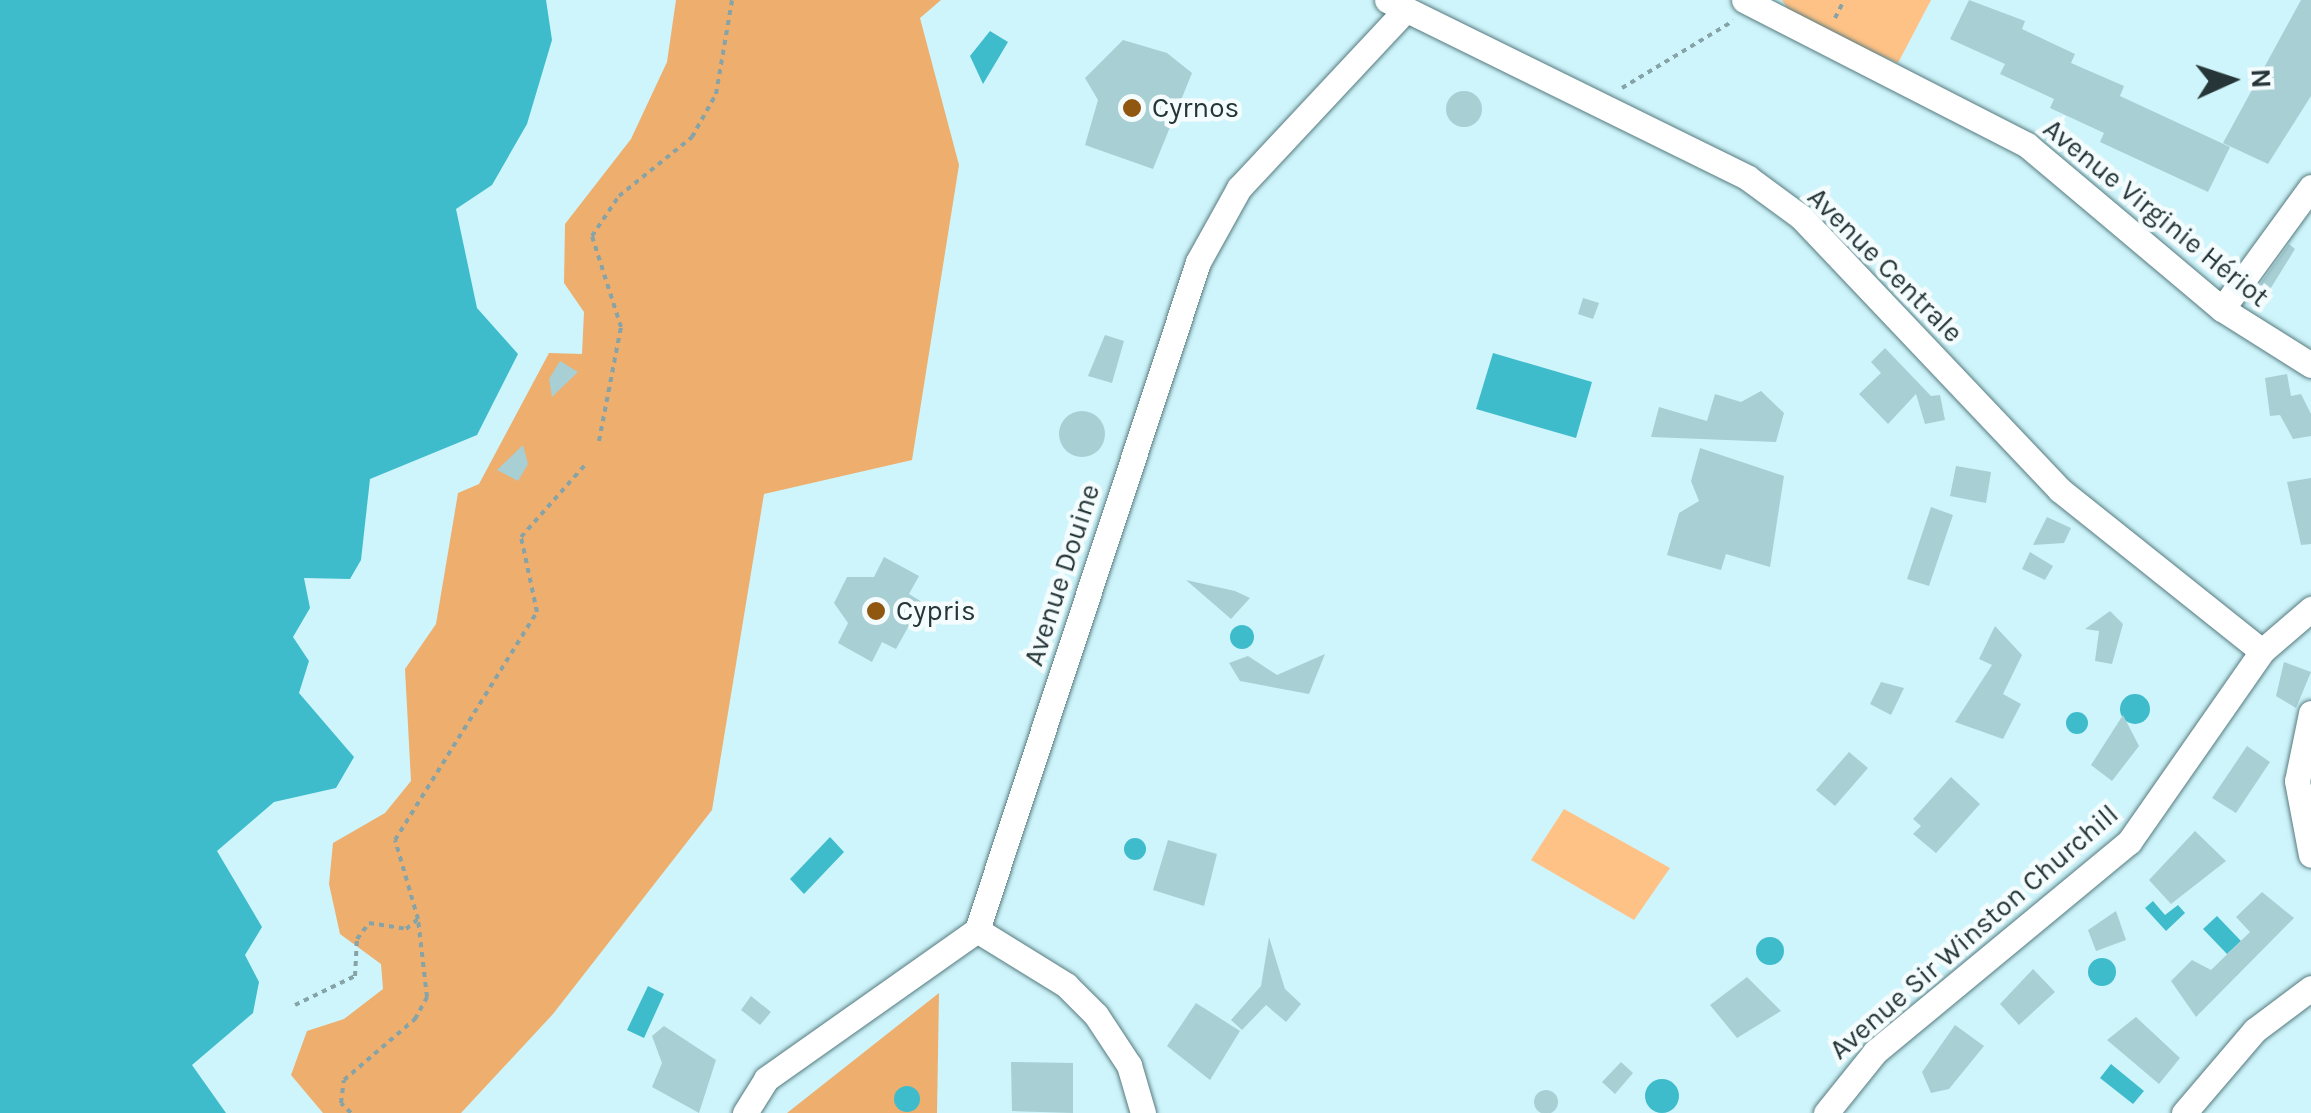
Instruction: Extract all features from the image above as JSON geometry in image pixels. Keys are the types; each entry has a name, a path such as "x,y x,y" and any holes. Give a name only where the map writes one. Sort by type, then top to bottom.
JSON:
{"street":[{"name":"Avenue Virginie Hériot","path":"1751,1 2027,145 2222,309 2311,365"},
{"name":"Avenue Centrale","path":"1394,7 1748,178 1801,217 2060,490 2262,651"},
{"name":"Avenue Douine","path":"976,930 1198,262 1239,188 1394,7"},
{"path":"2222,309 2311,187"},
{"name":"Avenue Sir Winston Churchill","path":"1826,1113 1875,1052 2129,842 2262,651 2311,609"},
{"path":"2311,713 2296,781 2311,855"},
{"path":"745,1113 766,1079 976,930 1066,984 1096,1015 1128,1065 1143,1113"},
{"path":"2184,1113 2255,1030 2311,988"}],"path":[{"path":"599,441 621,327 592,236 619,196 692,137 716,94 732,0"},
{"path":"1596,104 1751,1"},
{"path":"351,1113 342,1103 344,1080 424,1008 418,920 395,840 536,612 521,537 585,465"},
{"path":"295,1005 356,976 357,939 369,923 406,929 418,920"}],"shaded area":[{"path":"676,0 941,0 920,18 959,165 912,460 764,494 712,810 553,1014 461,1113 323,1113 291,1075 307,1031 344,1019 383,989 381,964 340,934 329,884 333,843 385,813 411,781 405,669 436,624 458,493 479,484 549,353 582,354 584,312 564,283 565,224 631,139 667,62"},
{"path":"1782,0 1931,0 1898,63 1793,16"},
{"path":"1564,809 1670,868 1634,920 1531,860"},
{"path":"939,993 937,1113 787,1113"}],"water":[{"path":"0,0 546,0 552,40 527,124 492,185 456,209 477,308 518,354 477,435 370,479 361,560 350,579 304,578 310,608 293,637 309,661 299,693 354,757 336,788 274,802 217,851 262,927 245,955 259,982 253,1013 192,1065 226,1113 0,1113"},
{"path":"990,31 1008,42 983,84 970,56"},
{"path":"1493,353 1592,382 1576,438 1476,409"},
{"path":"1242,625 1251,628 1251,646 1242,649 1233,646 1230,637 1233,628"},
{"path":"2135,694 2146,698 2150,709 2146,720 2135,724 2124,720 2120,709 2124,698"},
{"path":"2073,712 2081,712 2088,723 2081,734 2073,734 2066,727 2066,719"},
{"path":"830,837 844,852 804,894 790,879"},
{"path":"1131,838 1139,838 1146,849 1139,860 1131,860 1124,853 1124,845"},
{"path":"2153,901 2165,915 2178,905 2185,913 2166,931 2145,908"},
{"path":"2217,916 2241,941 2227,954 2203,929"},
{"path":"1770,937 1780,941 1784,951 1780,961 1770,965 1760,961 1756,951 1760,941"},
{"path":"2102,958 2112,962 2116,972 2112,982 2102,986 2092,982 2088,972 2092,962"},
{"path":"648,986 664,994 644,1038 627,1030"},
{"path":"2111,1064 2144,1091 2133,1104 2100,1078"},
{"path":"1662,1079 1674,1084 1679,1096 1674,1108 1662,1113 1650,1108 1645,1096 1650,1084"},
{"path":"907,1086 916,1090 920,1099 916,1108 907,1112 898,1108 894,1099 898,1090"}],"building":[{"path":"1969,0 2025,21 2022,29 2075,54 2071,63 2124,86 2120,96 2230,147 2208,192 2100,142 2104,133 2050,108 2054,99 2000,74 2005,64 1950,39"},
{"path":"2301,0 2311,0 2311,96 2268,164 2223,143"},
{"name":"Cyrnos","path":"1123,40 1167,53 1192,73 1153,169 1085,145 1098,100 1085,78"},
{"path":"1464,91 1477,96 1482,109 1477,122 1464,127 1451,122 1446,109 1451,96"},
{"path":"2289,244 2295,249 2261,304 2250,298"},
{"path":"1583,298 1599,303 1593,319 1578,314"},
{"path":"1105,335 1124,341 1112,383 1088,376"},
{"path":"1885,348 1931,396 1940,395 1945,420 1925,424 1916,394 1888,424 1859,394 1881,373 1871,362"},
{"path":"560,361 578,372 552,397 549,379"},
{"path":"2287,374 2291,396 2301,394 2311,414 2311,436 2293,439 2280,415 2270,416 2265,378"},
{"path":"1761,391 1784,413 1776,442 1651,437 1659,407 1707,421 1715,394 1741,402"},
{"path":"1082,411 1098,418 1105,434 1098,450 1082,457 1066,450 1059,434 1066,418"},
{"path":"523,445 528,464 518,481 497,470"},
{"path":"1700,448 1784,476 1770,567 1726,554 1721,570 1667,555 1679,513 1699,501 1691,481"},
{"path":"1956,466 1991,472 1986,503 1950,496"},
{"path":"2311,478 2311,544 2301,545 2287,482"},
{"path":"1931,507 1953,515 1929,586 1907,579"},
{"path":"2047,517 2071,528 2064,543 2033,545"},
{"path":"2030,552 2053,566 2045,580 2022,569"},
{"name":"Cypris","path":"884,557 919,576 909,594 922,602 896,649 882,642 872,662 838,643 848,623 834,603 847,577 874,577"},
{"path":"1186,580 1235,591 1250,598 1231,619"},
{"path":"2110,611 2123,624 2112,664 2095,661 2099,631 2085,629"},
{"path":"1995,626 2022,655 2003,694 2021,704 2003,739 1955,722 1992,665 1979,659"},
{"path":"1325,654 1309,694 1240,681 1229,663 1248,656 1277,675"},
{"path":"2284,662 2311,672 2296,708 2276,696"},
{"path":"1881,682 1904,688 1891,715 1870,704"},
{"path":"2123,715 2139,746 2112,781 2091,765"},
{"path":"2247,746 2270,762 2236,813 2212,798"},
{"path":"1849,752 1868,768 1835,806 1816,790"},
{"path":"1951,777 1980,804 1936,853 1913,834 1921,826 1913,819"},
{"path":"2195,831 2226,861 2171,904 2149,880"},
{"path":"1168,840 1217,854 1204,906 1153,890"},
{"path":"2262,892 2294,918 2196,1017 2171,981 2192,960 2211,970 2250,932 2236,917"},
{"path":"2116,911 2126,940 2096,951 2088,930"},
{"path":"1269,937 1285,989 1301,1004 1286,1022 1266,1005 1242,1030 1231,1020 1261,986"},
{"path":"2033,969 2055,992 2019,1025 2000,1004"},
{"path":"1747,977 1781,1011 1737,1038 1710,1005"},
{"path":"751,996 771,1012 760,1025 741,1010"},
{"path":"1196,1003 1240,1031 1210,1080 1167,1046"},
{"path":"2136,1017 2180,1058 2159,1084 2107,1040"},
{"path":"1955,1025 1984,1046 1949,1089 1931,1093 1922,1072"},
{"path":"664,1026 716,1060 699,1113 652,1087 662,1063 652,1036"},
{"path":"1011,1062 1073,1063 1073,1113 1012,1111"},
{"path":"1621,1062 1633,1073 1615,1094 1602,1082"},
{"path":"1546,1090 1558,1102 1546,1114 1534,1102"}],"place":[{"name":"Cyrnos","path":"1132,108"},
{"name":"Cypris","path":"876,611"}]}
